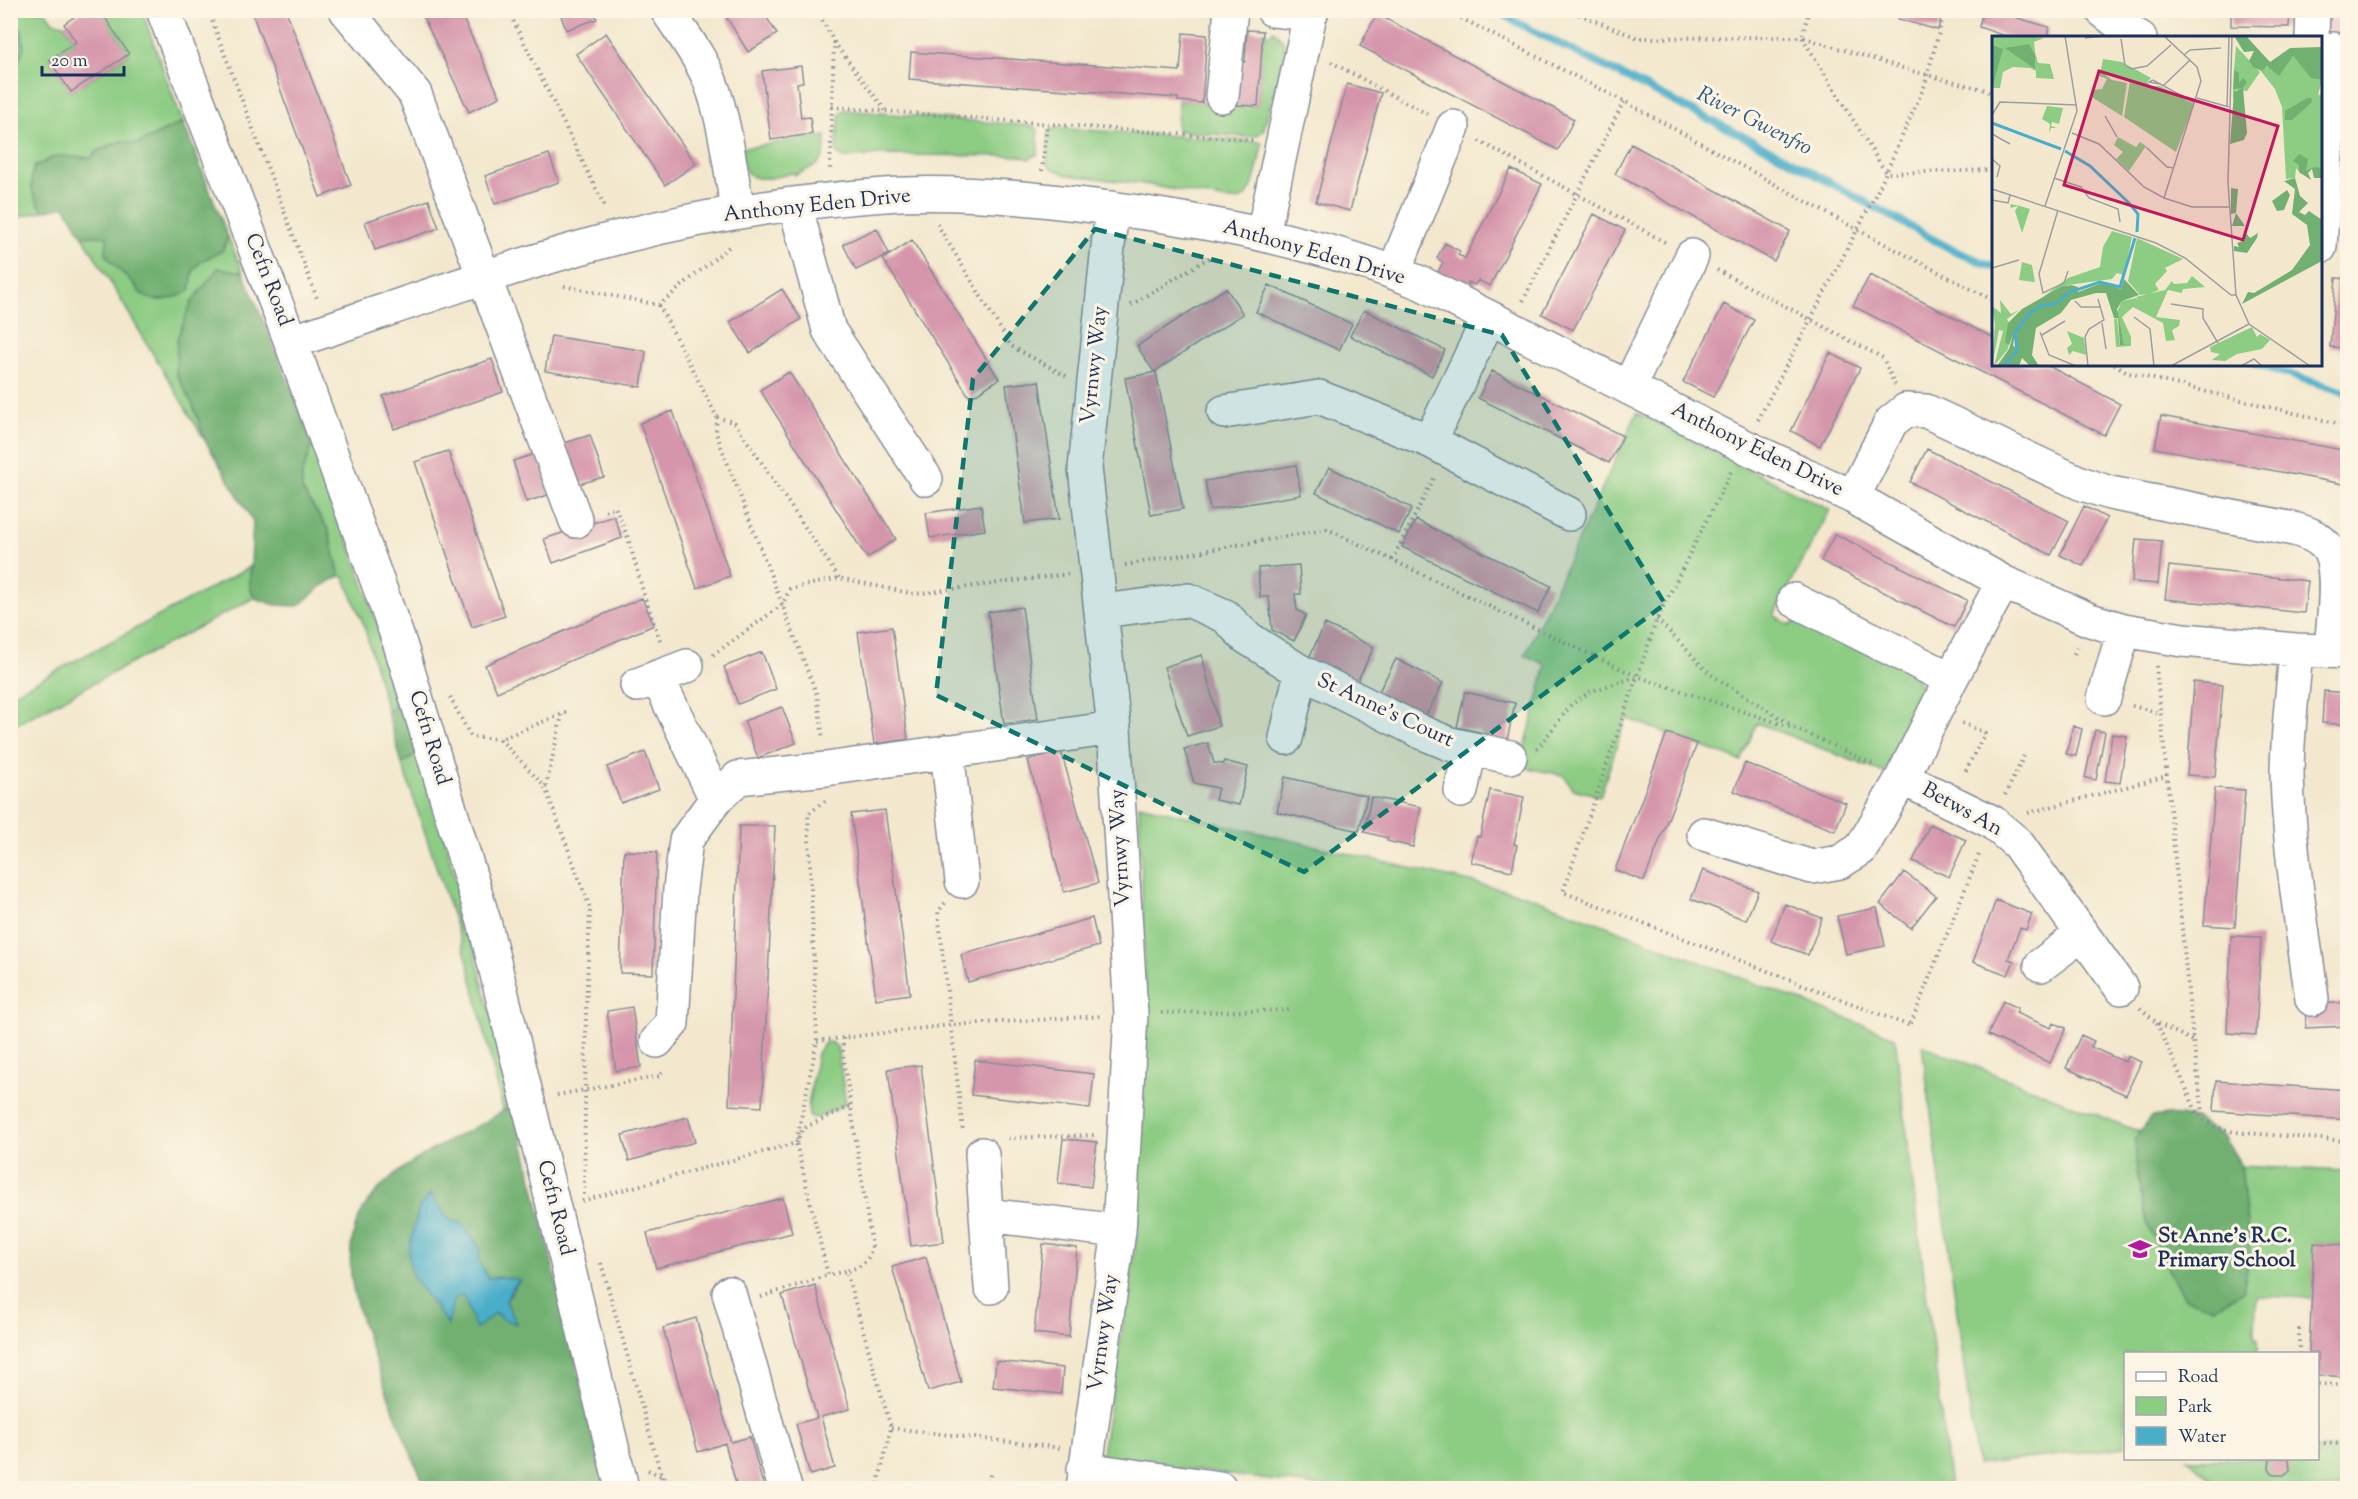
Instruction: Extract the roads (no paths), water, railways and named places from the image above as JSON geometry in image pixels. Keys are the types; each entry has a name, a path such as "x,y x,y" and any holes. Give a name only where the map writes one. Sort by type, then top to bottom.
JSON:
{"street":[{"name":"Cefn Road","path":"163,10 291,342 400,644 485,925 528,1100 569,1204 622,1488"},
{"path":"346,10 415,93 576,521"},
{"path":"667,10 698,56 710,79 717,101 738,213"},
{"path":"1222,96 1231,10"},
{"path":"1257,232 1284,142 1311,12 1273,10"},
{"path":"2102,10 2136,36"},
{"path":"2313,10 2328,46 2322,197"},
{"path":"1394,272 1453,128"},
{"name":"Anthony Eden Drive","path":"291,342 485,277 620,237 738,213 828,200 919,194 1112,208 1257,232 1394,272 1744,446 1853,497 2003,582 2090,620 2183,640 2339,652"},
{"path":"795,204 829,330 926,479"},
{"name":"Vyrnwy Way","path":"1085,1470 1119,1231 1131,1014 1114,728 1084,468 1112,208"},
{"path":"1629,387 1692,256"},
{"path":"1440,445 1499,323"},
{"path":"1224,412 1319,397 1440,445 1569,514"},
{"path":"1853,497 1891,422 1906,410 1926,411 2080,483 2110,493 2313,535 2328,548 2335,568 2339,652"},
{"path":"1704,834 1812,867 1840,862 1861,849 1902,778 2003,582"},
{"name":"St Anne's Court","path":"1102,611 1188,600 1225,616 1246,637 1301,672 1421,732 1450,744 1510,758"},
{"path":"1794,600 1951,679"},
{"path":"2104,698 2139,632"},
{"path":"2296,650 2287,772 2288,805 2290,836 2312,999"},
{"name":"St Anne's Court","path":"1286,738 1301,672"},
{"path":"663,675 716,798"},
{"path":"657,1041 672,1023 680,889 686,840 716,798 738,778 826,769 1114,728"},
{"name":"St Anne's Court","path":"1461,791 1470,749"},
{"path":"946,751 962,881"},
{"name":"Betws An","path":"1902,778 1992,822 2017,843 2121,988"},
{"path":"2041,965 2082,934"},
{"path":"982,1154 991,1287"},
{"path":"987,1215 1119,1231"},
{"path":"731,1299 785,1488"},
{"path":"1085,1470 1220,1488"}],"water":[{"path":"430,1194 449,1220 462,1223 480,1248 478,1260 488,1278 504,1277 520,1280 511,1290 506,1301 516,1323 501,1319 500,1315 494,1314 476,1329 463,1295 453,1299 448,1325 412,1275 408,1253 419,1208"}],"waterway":[{"name":"River Gwenfro","path":"1497,10 1512,20 1778,154 1951,249 1992,266"},
{"name":"River Gwenfro","path":"2262,366 2348,393"}],"place":[{"name":"St Anne's R.C. Primary School","path":"2140,1249"}]}
